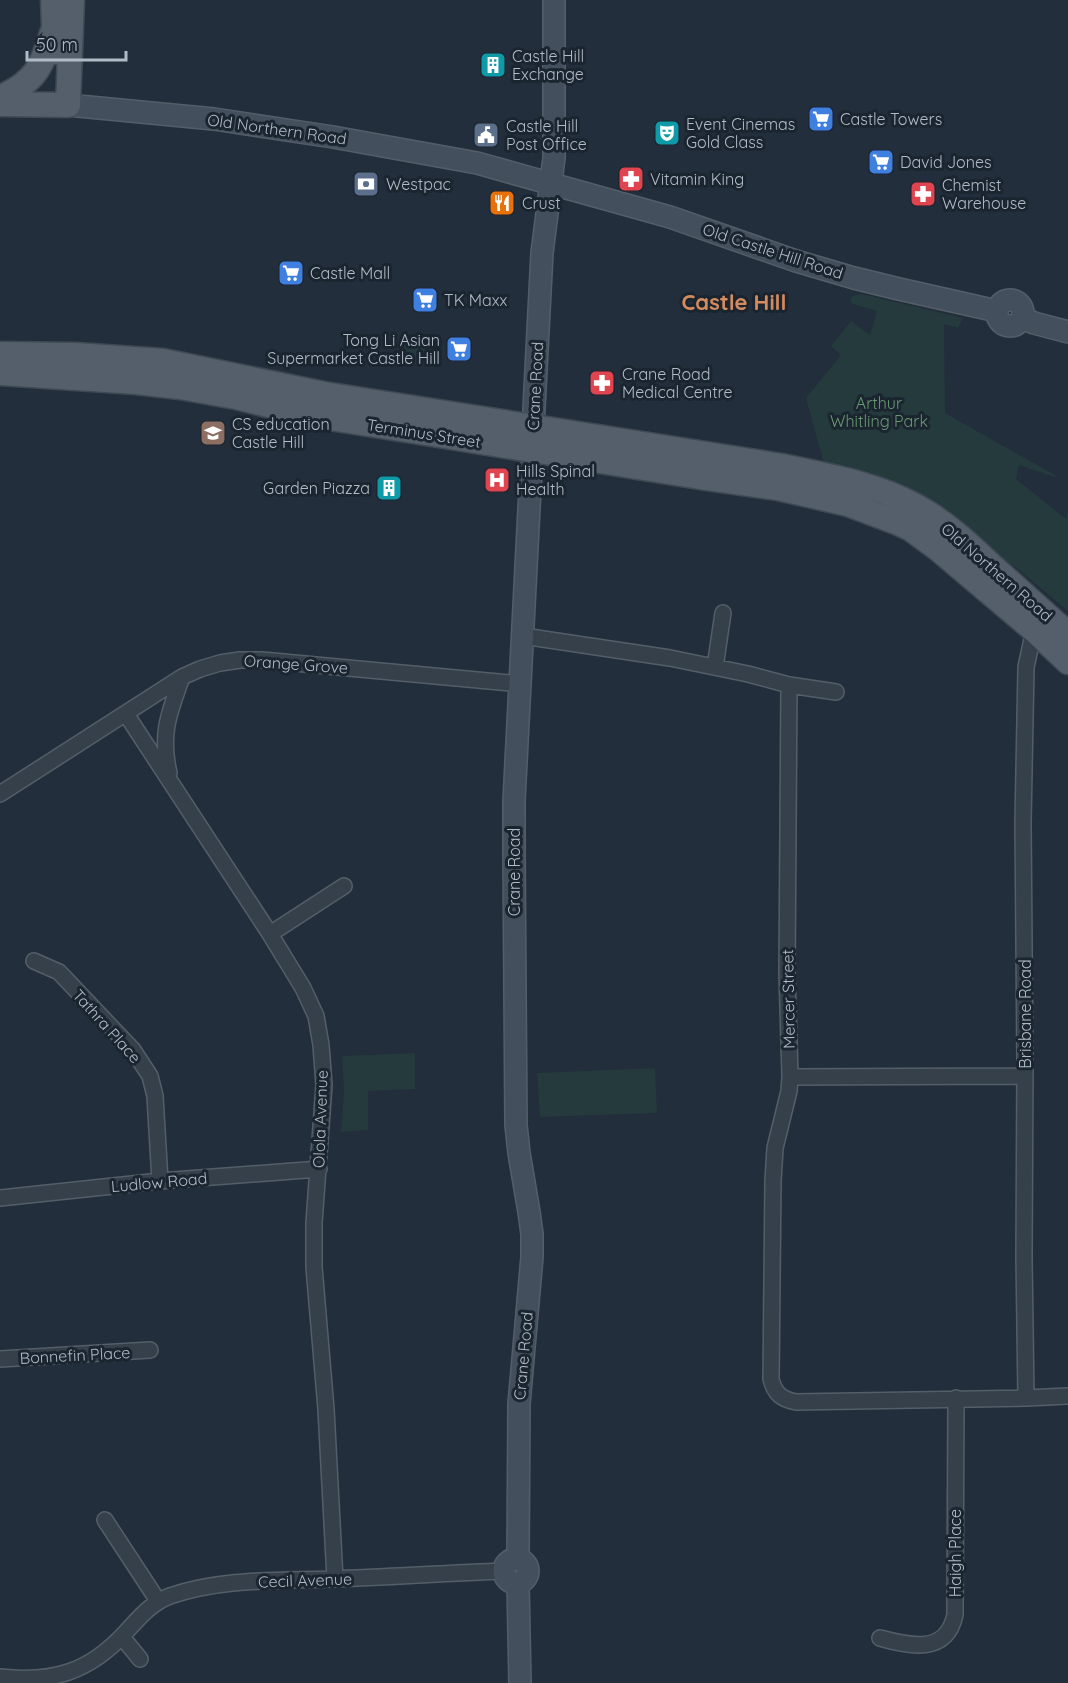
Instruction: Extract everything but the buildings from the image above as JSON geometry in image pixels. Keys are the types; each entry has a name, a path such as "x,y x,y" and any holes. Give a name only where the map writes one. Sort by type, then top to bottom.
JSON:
{"main road":[{"path":"53,0 63,105"},
{"path":"63,105 72,0"},
{"path":"0,98 20,87 38,70 45,56 54,25"},
{"name":"Old Northern Road","path":"0,104 63,105"},
{"name":"Terminus Street","path":"0,354 75,367 136,382 180,387 236,398 303,414 532,439 706,478 824,475"},
{"name":"Terminus Street","path":"0,373 75,367"},
{"name":"Old Northern Road","path":"824,475 887,492 915,505 943,524 970,546 1038,621 1068,662"},
{"name":"Terminus Street","path":"780,477 848,504"},
{"name":"Old Northern Road","path":"848,504 881,515 910,530 1038,621 1068,634"},
{"path":"1038,621 1068,625"}],"street":[{"name":"Crane Road","path":"520,1683 513,1571 519,1404 532,1245 519,1153 515,1100 514,812 542,253 554,158 554,0"},
{"name":"Old Northern Road","path":"63,105 214,119 333,137 477,164 550,184"},
{"name":"Old Castle Hill Road","path":"550,184 670,217 796,261 854,278 998,311 997,315 1001,323 1009,326 1017,325 1023,318 1068,332"},
{"path":"716,667 723,613"},
{"name":"Brisbane Road","path":"1026,1398 1023,823 1026,667 1038,621"},
{"path":"523,636 716,667 789,685 836,692"},
{"name":"Orange Grove","path":"0,794 182,677 210,666 240,660 520,684"},
{"path":"170,782 165,745 166,725 182,677"},
{"name":"Mercer Street","path":"789,685 787,982 790,1077"},
{"name":"Olola Avenue","path":"126,714 270,934 303,988 316,1016 324,1084 314,1223 314,1267 326,1409 335,1579"},
{"path":"270,934 344,886"},
{"name":"Tathra Place","path":"34,961 58,972 132,1050 150,1076 155,1096 160,1181"},
{"path":"1025,1076 790,1077 775,1148 771,1379 779,1396 796,1402 1068,1396"},
{"name":"Ludlow Road","path":"0,1198 160,1181 319,1169"},
{"name":"Bonnefin Place","path":"0,1359 150,1350"},
{"name":"Haigh Place","path":"880,1638 904,1644 922,1645 945,1637 952,1628 955,1615 956,1398"},
{"path":"105,1520 159,1601"},
{"name":"Cecil Avenue","path":"0,1677 19,1681 40,1680 76,1671 95,1661 159,1601 187,1591 255,1581 513,1571"},
{"path":"122,1636 140,1659"}],"green space":[{"name":"Arthur Whitling Park","path":"861,294 963,318 958,328 944,324 945,413 1055,475 1055,477 1019,465 1016,479 1066,519 1068,512 1068,611 1015,567 823,460 806,398 841,355 831,346 851,321 870,335 877,311 850,303 852,296"},
{"path":"400,343 430,350 424,366 400,361"},
{"path":"415,1053 415,1089 368,1091 368,1130 341,1132 344,1092 342,1056"},
{"path":"655,1068 657,1113 540,1117 537,1073"}],"place":[{"name":"Castle Hill Exchange","path":"493,65"},
{"name":"Castle Towers","path":"821,119"},
{"name":"Event Cinemas Gold Class","path":"667,133"},
{"name":"Castle Hill Post Office","path":"486,135"},
{"name":"David Jones","path":"881,162"},
{"name":"Vitamin King","path":"631,179"},
{"name":"Westpac","path":"366,184"},
{"name":"Chemist Warehouse","path":"923,194"},
{"name":"Crust","path":"502,203"},
{"name":"Castle Mall","path":"291,273"},
{"name":"TK Maxx","path":"425,300"},
{"name":"Tong Li Asian Supermarket Castle Hill","path":"459,349"},
{"name":"Crane Road Medical Centre","path":"602,383"},
{"name":"CS education Castle Hill","path":"213,433"},
{"name":"Hills Spinal Health","path":"497,480"},
{"name":"Garden Piazza","path":"389,488"}],"district":[{"name":"Castle Hill","path":"734,302"}]}
